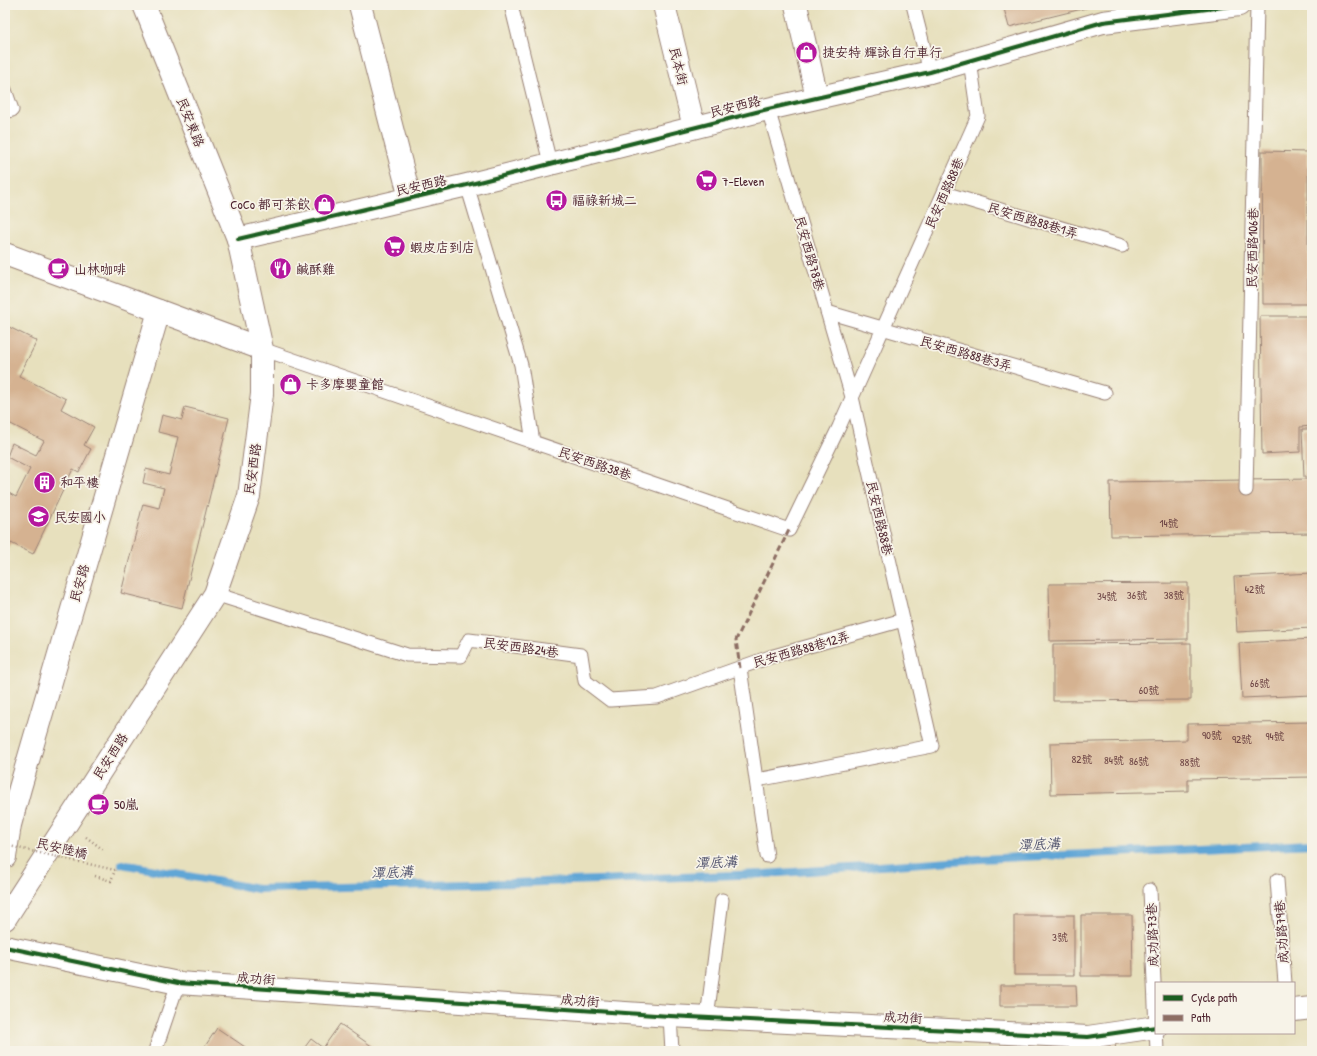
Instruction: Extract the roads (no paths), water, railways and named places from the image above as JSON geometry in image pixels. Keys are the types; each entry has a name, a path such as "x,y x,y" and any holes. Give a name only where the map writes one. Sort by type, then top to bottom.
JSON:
{"street":[{"name":"民安東路","path":"144,5 238,239"},
{"path":"360,5 410,198"},
{"name":"民本街","path":"664,5 694,127"},
{"path":"796,5 817,97"},
{"name":"民安西路","path":"5,919 215,594 249,496 262,394 262,349 238,239 467,185 817,97 930,72 1103,22 1239,5"},
{"path":"5,254 262,349"},
{"name":"民安路","path":"5,857 8,824 159,311"},
{"name":"成功街","path":"5,947 178,983 670,1016 1088,1037 1155,1027"},
{"path":"1295,1010 1312,1008"}],"lane":[{"path":"511,5 550,163"},
{"path":"913,5 930,72"},
{"name":"民安西路106巷","path":"1246,490 1257,5"},
{"name":"民安西路88巷","path":"757,780 932,746 852,397 978,116 970,61"},
{"path":"5,90 12,110 5,112"},
{"name":"民安西路78巷","path":"768,109 852,397"},
{"path":"467,185 520,365 533,442"},
{"name":"民安西路88巷1弄","path":"944,193 1122,246"},
{"name":"民安西路88巷3弄","path":"827,312 1105,393"},
{"name":"民安西路38巷","path":"262,349 789,530 852,397"},
{"name":"民安西路24巷","path":"215,594 407,655 461,656 469,640 581,655 585,681 610,700 657,697 740,668"},
{"name":"民安西路88巷12弄","path":"757,780 740,668 770,657 903,620"},
{"path":"757,780 767,856"},
{"name":"成功路79巷","path":"1277,880 1285,982"},
{"name":"成功路73巷","path":"1150,890 1155,1004"},
{"path":"707,1018 722,900"},
{"path":"155,1051 178,983"},
{"path":"670,1016 672,1051"},
{"name":"成功路73巷","path":"1156,1034 1157,1051"}],"waterway":[{"name":"潭底溝","path":"122,864 258,889 514,883 765,874 980,859 1312,844"}],"place":[{"name":"捷安特 輝詠自行車行","path":"806,52"},
{"name":"7-Eleven","path":"707,181"},
{"name":"福祿新城二","path":"556,200"},
{"name":"CoCo 都可茶飲","path":"325,204"},
{"name":"蝦皮店到店","path":"395,247"},
{"name":"山林咖啡","path":"59,269"},
{"name":"鹹酥雞","path":"280,269"},
{"name":"卡多摩嬰童館","path":"290,384"},
{"name":"和平樓","path":"45,482"},
{"name":"民安國小","path":"38,517"},
{"name":"50嵐","path":"98,804"}]}
